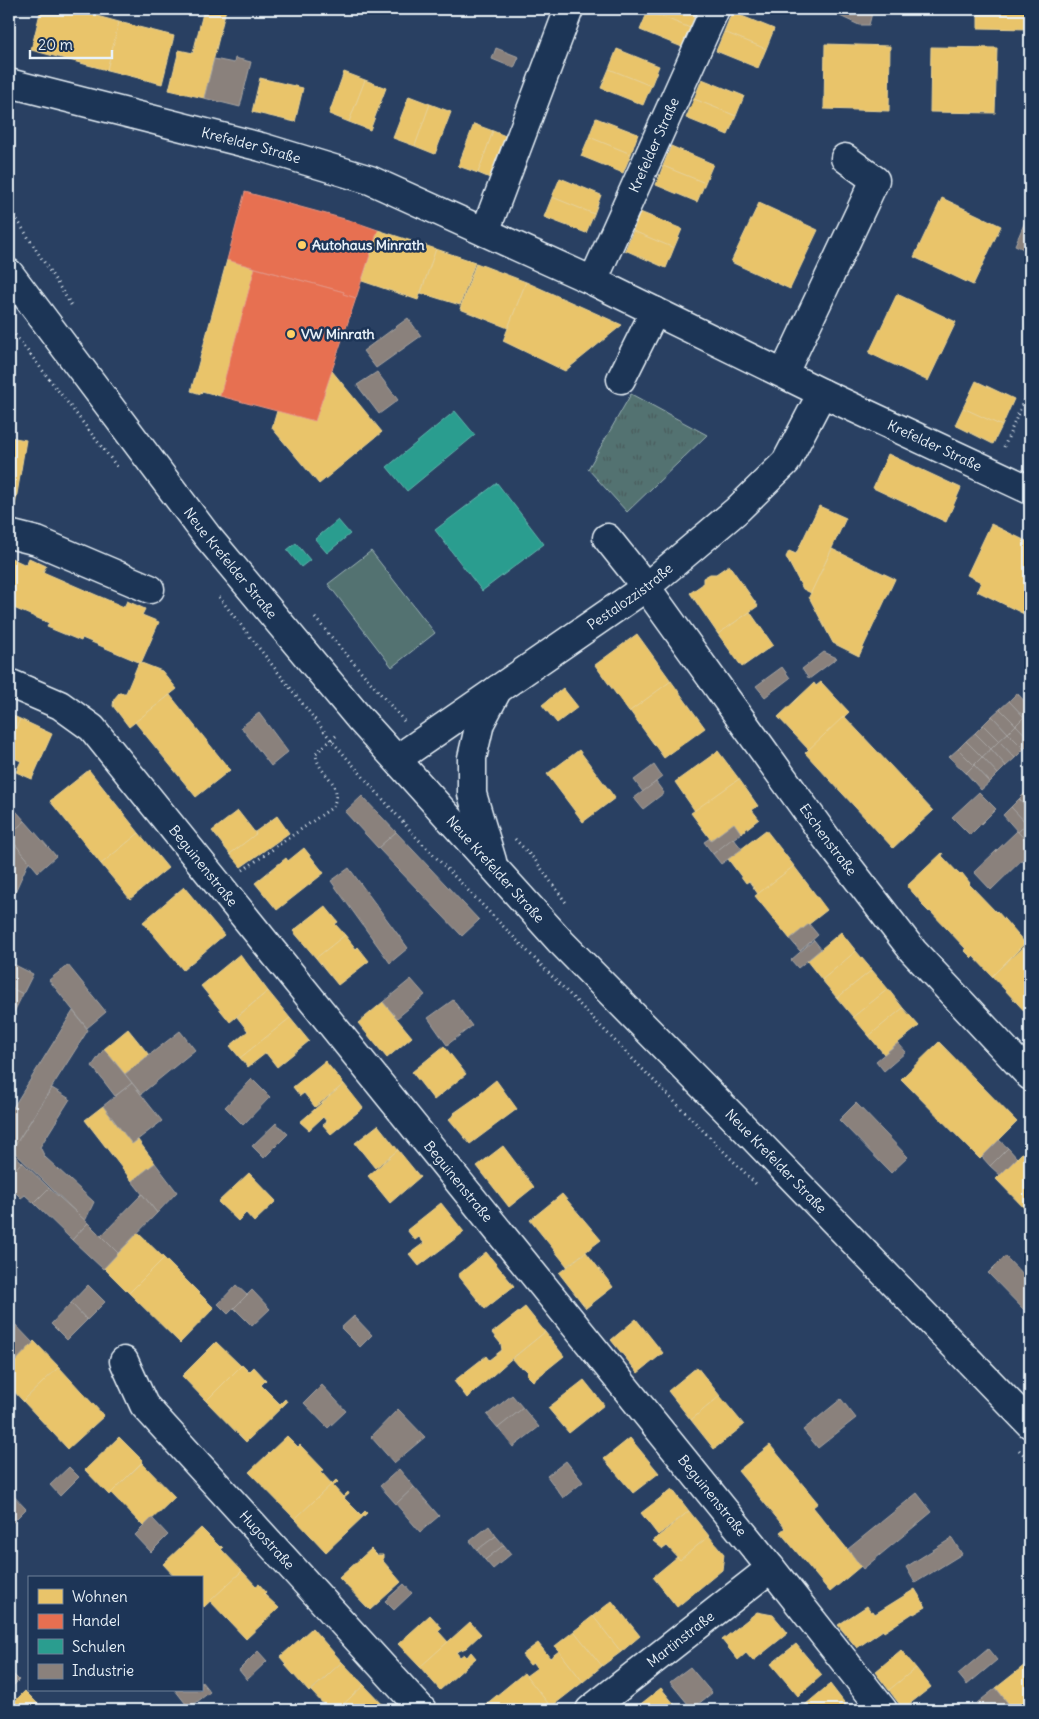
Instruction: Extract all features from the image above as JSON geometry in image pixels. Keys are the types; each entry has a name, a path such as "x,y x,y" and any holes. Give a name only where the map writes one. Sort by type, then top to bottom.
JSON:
{"street":[{"path":"485,232 569,9"},
{"name":"Krefelder Straße","path":"593,281 715,9"},
{"name":"Krefelder Straße","path":"10,86 261,147 370,180 593,281 822,393 1030,490"},
{"path":"784,373 875,180 845,158"},
{"name":"Neue Krefelder Straße","path":"9,273 206,536 359,718 494,870 561,942 1030,1424"},
{"path":"621,379 655,311"},
{"name":"Pestalozzistraße","path":"397,759 646,587 736,511 786,462 822,393"},
{"path":"9,534 38,541 150,588"},
{"name":"Eschenstraße","path":"607,538 646,587 827,839 913,951 1030,1076"},
{"name":"Beguinenstraße","path":"9,683 60,705 92,728 771,1568 883,1710"},
{"path":"494,870 472,794 472,758 480,723 498,689"},
{"name":"Hugostraße","path":"124,1361 144,1406 422,1710"},
{"name":"Martinstraße","path":"590,1710 771,1568"}],"path":[{"path":"981,466 992,470 1030,386"},
{"path":"220,886 333,807 337,796 335,786 317,762 316,753 359,718"}],"green space":[{"path":"631,394 707,435 627,512 588,469"},
{"path":"371,551 435,633 392,667 328,584"}],"building: Wohnen":[{"path":"41,9 99,9 97,16 119,22 107,70 31,50"},
{"path":"204,9 226,9 204,98 169,90 179,50 193,53"},
{"path":"649,9 697,9 690,28 648,11"},
{"path":"978,9 1030,9 1030,29 978,28"},
{"path":"648,11 690,28 682,47 640,30"},
{"path":"732,12 774,29 766,49 724,32"},
{"path":"119,22 174,36 162,84 107,70"},
{"path":"724,32 766,49 758,68 716,51"},
{"path":"825,44 890,46 889,111 824,109"},
{"path":"931,47 997,48 995,113 930,112"},
{"path":"617,49 659,66 651,86 609,69"},
{"path":"609,69 651,86 643,105 601,88"},
{"path":"344,72 365,80 349,122 329,114"},
{"path":"260,78 303,88 295,122 252,112"},
{"path":"702,79 744,96 736,116 694,99"},
{"path":"365,80 386,88 370,130 349,122"},
{"path":"409,96 430,104 415,146 393,138"},
{"path":"694,99 736,116 728,135 686,118"},
{"path":"430,104 451,112 435,154 415,146"},
{"path":"596,118 638,134 631,154 589,137"},
{"path":"474,124 493,131 478,173 458,166"},
{"path":"493,131 513,139 497,181 478,173"},
{"path":"589,137 631,154 623,173 581,156"},
{"path":"671,146 713,164 705,183 663,166"},
{"path":"663,166 705,183 697,202 656,185"},
{"path":"560,178 601,195 594,214 552,197"},
{"path":"552,197 594,214 586,233 544,217"},
{"path":"942,198 1001,226 973,285 914,257"},
{"path":"759,203 818,230 790,289 731,262"},
{"path":"640,212 682,229 674,248 633,231"},
{"path":"378,230 436,249 418,300 362,281"},
{"path":"633,231 674,248 666,268 625,250"},
{"path":"436,249 475,262 460,305 421,293"},
{"path":"227,260 255,268 220,396 202,391 201,394 191,391"},
{"path":"476,263 526,282 508,328 460,309"},
{"path":"526,282 622,325 565,371 503,341"},
{"path":"897,294 956,322 928,381 869,353"},
{"path":"332,371 382,432 319,484 272,428 277,411 315,421"},
{"path":"976,381 1014,399 1002,426 963,408"},
{"path":"963,408 1002,426 993,444 955,425"},
{"path":"9,437 26,440 13,518 9,517"},
{"path":"888,454 961,488 946,522 873,488"},
{"path":"819,506 846,518 811,593 803,589 786,557 789,551 796,554"},
{"path":"991,524 1030,543 1030,596 1022,613 977,591 981,582 967,575"},
{"path":"832,549 895,579 859,656 833,643 809,597"},
{"path":"9,557 26,565 29,558 46,566 43,572 124,607 127,601 145,609 142,615 159,622 141,663 82,638 81,641 47,627 49,623 9,606"},
{"path":"729,565 758,606 718,634 690,593 703,584 703,578 710,574 716,574"},
{"path":"1030,596 1030,617 1022,613"},
{"path":"750,612 773,645 742,667 718,634"},
{"path":"637,634 671,681 629,712 595,665"},
{"path":"139,662 162,671 177,689 129,727 113,706 114,699 119,693 126,693"},
{"path":"671,681 705,728 664,758 630,711"},
{"path":"821,682 849,712 809,750 778,717 814,683 816,686"},
{"path":"563,688 578,707 557,723 542,705"},
{"path":"170,695 230,770 196,797 135,722"},
{"path":"9,714 20,719 9,745"},
{"path":"844,716 933,811 893,848 805,753"},
{"path":"20,719 52,734 32,779 16,772 21,761 9,756 9,745"},
{"path":"579,750 615,798 583,822 547,774"},
{"path":"718,751 739,779 695,811 675,782"},
{"path":"89,770 139,833 101,864 50,801"},
{"path":"739,779 758,806 752,810 759,819 741,833 734,823 711,840 691,813"},
{"path":"238,811 256,834 230,854 212,831"},
{"path":"277,816 289,833 241,867 230,854"},
{"path":"766,830 794,866 758,894 749,881 746,883 728,859"},
{"path":"139,833 168,868 130,899 101,864"},
{"path":"304,848 324,873 277,910 255,883 286,858 288,861"},
{"path":"942,853 942,856 960,875 962,873 969,884 997,911 1025,943 992,976 973,956 972,958 964,950 966,949 922,905 907,886"},
{"path":"794,866 827,910 790,939 755,896"},
{"path":"184,887 224,935 183,970 143,922"},
{"path":"325,906 338,922 335,924 345,935 316,958 293,931"},
{"path":"841,932 856,951 822,980 807,961"},
{"path":"345,935 369,961 338,985 316,958"},
{"path":"1026,944 1030,948 1030,1017 992,976"},
{"path":"856,951 872,970 837,998 822,980"},
{"path":"240,954 268,991 230,1022 201,986"},
{"path":"872,970 888,989 853,1017 837,998"},
{"path":"888,989 903,1008 869,1036 853,1017"},
{"path":"268,991 290,1018 240,1058 230,1046 248,1031 237,1017"},
{"path":"383,1002 412,1037 387,1058 358,1023"},
{"path":"903,1008 919,1026 884,1054 869,1036"},
{"path":"290,1018 309,1041 277,1067 266,1053 248,1067 240,1058"},
{"path":"128,1029 149,1055 125,1074 104,1049"},
{"path":"939,1042 1017,1122 980,1159 901,1079"},
{"path":"444,1046 466,1074 434,1100 412,1072"},
{"path":"325,1061 344,1084 315,1107 304,1093 300,1096 293,1087"},
{"path":"496,1080 517,1109 470,1144 449,1119"},
{"path":"344,1084 363,1108 331,1134 323,1125 327,1122 323,1117 309,1130 300,1122"},
{"path":"103,1106 132,1144 138,1140 155,1163 132,1181 85,1120"},
{"path":"378,1125 398,1150 375,1168 355,1143"},
{"path":"1030,1145 1030,1214 996,1179"},
{"path":"503,1146 534,1187 509,1207 477,1166"},
{"path":"398,1150 420,1177 390,1203 368,1176"},
{"path":"249,1173 276,1201 254,1222 246,1213 238,1221 218,1202"},
{"path":"562,1194 601,1240 567,1266 530,1220"},
{"path":"441,1203 464,1232 419,1266 409,1254 424,1243 419,1237 415,1240 407,1230"},
{"path":"138,1233 164,1258 129,1293 104,1268"},
{"path":"486,1252 514,1286 485,1309 458,1275"},
{"path":"586,1252 613,1287 586,1308 559,1273"},
{"path":"164,1258 214,1308 180,1343 129,1293"},
{"path":"525,1307 545,1332 467,1398 454,1381 486,1356 489,1360 502,1350 501,1344 492,1333"},
{"path":"636,1319 663,1353 638,1373 611,1340"},
{"path":"545,1332 564,1356 533,1381 526,1374 528,1372 518,1366 512,1359"},
{"path":"34,1341 59,1367 23,1401 9,1386 9,1368"},
{"path":"216,1342 241,1366 206,1401 182,1376"},
{"path":"242,1365 249,1372 254,1367 266,1380 261,1385 280,1404 285,1399 287,1402 246,1442 206,1401"},
{"path":"59,1367 104,1416 68,1449 23,1401"},
{"path":"697,1367 720,1396 691,1420 668,1391"},
{"path":"584,1380 604,1405 569,1433 548,1408"},
{"path":"720,1396 744,1425 714,1449 691,1420"},
{"path":"287,1436 298,1447 300,1445 324,1470 321,1472 332,1484 295,1519 249,1472"},
{"path":"119,1437 143,1461 109,1495 85,1470"},
{"path":"630,1438 659,1473 633,1493 604,1459"},
{"path":"770,1445 818,1503 813,1507 861,1566 830,1592 780,1532 785,1528 738,1471"},
{"path":"142,1463 175,1497 144,1527 111,1493"},
{"path":"336,1480 338,1482 333,1486 343,1497 348,1492 349,1494 344,1498 361,1515 365,1511 367,1513 326,1552 295,1519"},
{"path":"672,1489 689,1511 658,1535 641,1513"},
{"path":"689,1511 709,1536 680,1560 667,1546 663,1549 653,1541"},
{"path":"201,1528 223,1548 221,1549 242,1571 204,1607 202,1605 202,1576 174,1576 163,1564"},
{"path":"709,1536 724,1554 722,1570 677,1607 653,1577 677,1557 680,1560"},
{"path":"371,1549 377,1555 383,1555 383,1561 401,1582 370,1610 339,1578"},
{"path":"242,1571 256,1586 259,1584 266,1592 264,1594 279,1608 246,1639 210,1601"},
{"path":"915,1589 926,1607 884,1632 883,1630 857,1648 838,1625 867,1606 875,1614"},
{"path":"612,1601 640,1636 621,1652 593,1616"},
{"path":"757,1612 773,1615 788,1633 753,1661 746,1653 738,1660 722,1640"},
{"path":"430,1615 442,1628 438,1631 448,1642 420,1667 398,1644"},
{"path":"593,1616 621,1652 602,1666 574,1631"},
{"path":"470,1622 481,1634 466,1648 456,1652 460,1657 464,1654 467,1657 471,1652 476,1658 440,1690 420,1667"},
{"path":"312,1628 342,1662 309,1692 280,1657"},
{"path":"574,1631 602,1666 583,1682 555,1646"},
{"path":"538,1643 550,1658 559,1651 583,1682 551,1707 526,1676 537,1668 533,1663 530,1665 522,1655"},
{"path":"796,1644 822,1675 798,1696 771,1664"},
{"path":"901,1650 916,1668 889,1690 875,1672"},
{"path":"1030,1661 1030,1710 1013,1710 996,1688"},
{"path":"342,1662 364,1685 337,1710 329,1710 311,1691"},
{"path":"916,1668 931,1687 903,1709 889,1690"},
{"path":"524,1673 551,1707 547,1710 479,1710"},
{"path":"830,1684 850,1710 799,1710"},
{"path":"364,1685 385,1707 382,1710 337,1710"},
{"path":"661,1688 679,1710 639,1710 637,1707"},
{"path":"25,1691 44,1710 9,1710 9,1707"}],"building: Handel":[{"name":"Autohaus Minrath","path":"245,192 352,221 378,230 356,298 343,294 344,292 227,260"},
{"name":"VW Minrath","path":"255,268 344,292 343,294 356,298 315,421 220,396"}],"building: Schulen":[{"path":"455,411 475,435 407,491 387,467"},
{"path":"497,483 544,544 482,591 435,530"},
{"path":"338,520 350,534 327,553 315,539"},
{"path":"296,543 310,560 301,567 287,550"}],"building: Industrie":[{"path":"825,9 873,9 869,25 859,25"},
{"path":"496,48 519,57 514,68 492,59"},
{"path":"235,58 251,62 240,107 204,98 214,59 234,63"},
{"path":"1030,210 1030,252 1015,245"},
{"path":"408,318 421,336 376,368 363,351"},
{"path":"377,372 398,400 379,414 357,385"},
{"path":"824,652 837,658 809,679 802,669"},
{"path":"782,667 790,678 765,697 756,686"},
{"path":"1017,693 1030,707 1030,711 1024,717 1009,701"},
{"path":"1009,701 1024,717 1016,725 1000,709"},
{"path":"1000,709 1016,725 1008,733 992,716"},
{"path":"259,713 288,752 271,766 241,727"},
{"path":"992,716 1008,733 999,741 983,725"},
{"path":"1024,717 1030,723 1030,740 1016,725"},
{"path":"983,725 999,741 991,749 975,733"},
{"path":"1016,725 1030,740 1030,743 1024,749 1008,733"},
{"path":"975,733 991,749 982,757 966,741"},
{"path":"1008,733 1024,749 1015,758 999,741"},
{"path":"966,741 982,757 974,765 958,749"},
{"path":"999,741 1015,758 1006,766 991,749"},
{"path":"958,749 974,765 966,773 949,757"},
{"path":"991,749 1006,766 998,774 982,757"},
{"path":"982,757 998,774 990,782 974,765"},
{"path":"654,765 662,777 643,792 634,780"},
{"path":"974,765 990,782 981,790 966,773"},
{"path":"656,782 664,793 643,809 634,798"},
{"path":"1027,791 1030,794 1030,811 1019,799"},
{"path":"979,792 996,809 970,835 952,817"},
{"path":"362,796 396,832 378,848 345,812"},
{"path":"1019,799 1030,811 1030,820 1027,824 1011,807"},
{"path":"9,803 25,821 9,835"},
{"path":"1011,807 1027,824 1018,832 1003,815"},
{"path":"25,821 56,856 38,872 14,843 9,841 9,835"},
{"path":"734,823 741,833 713,854 704,842 710,838 711,840"},
{"path":"1027,824 1030,828 1030,845 1018,832"},
{"path":"1017,831 1030,845 1030,852 991,890 974,872"},
{"path":"396,832 479,920 462,936 378,848"},
{"path":"733,838 742,849 721,864 713,854"},
{"path":"14,843 29,861 9,905 9,855"},
{"path":"349,868 408,948 390,963 331,881"},
{"path":"809,924 818,935 800,951 790,939"},
{"path":"814,940 821,949 798,968 791,960"},
{"path":"9,962 33,974 23,994 9,987"},
{"path":"68,965 106,1012 87,1028 49,980"},
{"path":"411,979 425,995 397,1018 383,1002"},
{"path":"9,987 23,994 9,1022"},
{"path":"453,1000 472,1026 447,1045 428,1018"},
{"path":"73,1011 88,1030 12,1150 9,1149 9,1114"},
{"path":"180,1031 195,1050 141,1094 125,1074"},
{"path":"898,1043 906,1052 884,1071 876,1061"},
{"path":"104,1049 132,1083 115,1096 92,1066"},
{"path":"252,1079 270,1097 243,1125 225,1107"},
{"path":"132,1083 162,1121 132,1144 103,1106"},
{"path":"52,1088 70,1099 40,1147 45,1157 94,1202 85,1221 12,1150"},
{"path":"856,1103 908,1157 891,1173 839,1120"},
{"path":"276,1123 288,1134 264,1158 252,1146"},
{"path":"999,1140 1008,1148 990,1166 982,1157"},
{"path":"1008,1148 1017,1158 1000,1175 990,1166"},
{"path":"9,1150 22,1162 9,1176"},
{"path":"22,1162 49,1188 34,1203 25,1195 21,1198 9,1186 9,1176"},
{"path":"155,1163 177,1192 157,1213 132,1181"},
{"path":"49,1188 88,1223 72,1240 34,1203"},
{"path":"142,1194 157,1213 118,1253 101,1236"},
{"path":"88,1223 118,1253 103,1269 72,1240"},
{"path":"1005,1256 1030,1282 1030,1316 988,1273"},
{"path":"88,1285 105,1302 87,1320 71,1303"},
{"path":"236,1285 247,1295 228,1314 218,1304"},
{"path":"252,1290 270,1309 252,1326 234,1308"},
{"path":"71,1303 87,1320 67,1340 51,1324"},
{"path":"354,1316 372,1335 360,1347 341,1328"},
{"path":"9,1318 33,1343 9,1368"},
{"path":"322,1385 346,1411 328,1428 304,1403"},
{"path":"512,1395 523,1408 498,1428 487,1415"},
{"path":"841,1399 856,1418 818,1448 803,1430"},
{"path":"523,1408 539,1427 513,1447 498,1428"},
{"path":"398,1409 425,1437 394,1463 371,1437"},
{"path":"566,1461 583,1482 563,1498 547,1476"},
{"path":"69,1467 79,1477 60,1496 50,1485"},
{"path":"399,1469 414,1487 396,1504 380,1486"},
{"path":"414,1487 439,1516 420,1532 396,1504"},
{"path":"9,1491 26,1509 9,1526"},
{"path":"917,1493 932,1512 863,1569 848,1549"},
{"path":"152,1518 168,1535 151,1552 135,1535"},
{"path":"489,1526 496,1536 477,1550 470,1541"},
{"path":"496,1536 504,1545 485,1560 477,1550"},
{"path":"952,1538 962,1554 915,1583 906,1567"},
{"path":"504,1545 511,1554 493,1569 485,1560"},
{"path":"404,1584 412,1593 394,1610 385,1601"},
{"path":"988,1649 997,1660 967,1685 958,1674"},
{"path":"258,1651 267,1661 247,1680 239,1670"},
{"path":"690,1667 712,1693 692,1709 670,1682"},
{"path":"9,1670 19,1680 9,1690"},
{"path":"202,1682 210,1692 189,1708 177,1692 202,1692"},
{"path":"996,1688 1013,1710 982,1710 977,1703"}],"place":[{"name":"Autohaus Minrath","path":"302,245"},
{"name":"VW Minrath","path":"291,334"}]}
